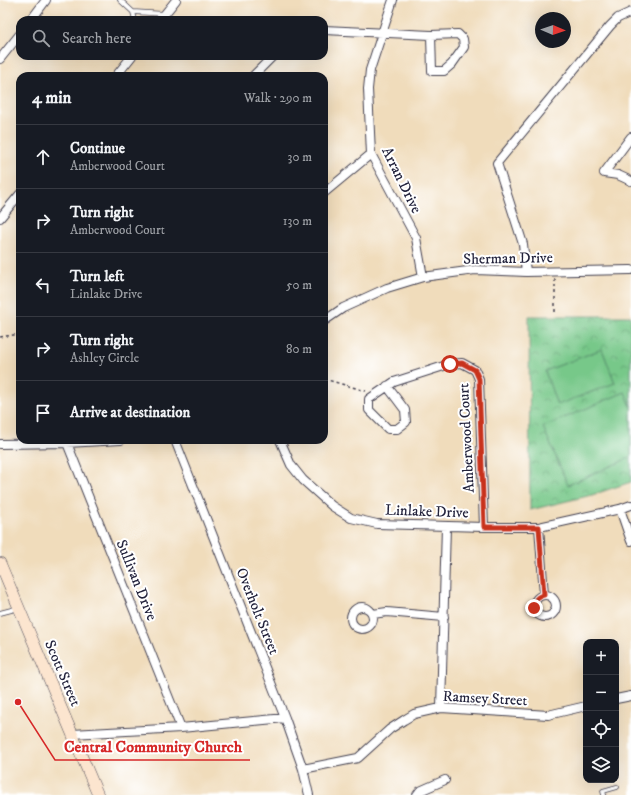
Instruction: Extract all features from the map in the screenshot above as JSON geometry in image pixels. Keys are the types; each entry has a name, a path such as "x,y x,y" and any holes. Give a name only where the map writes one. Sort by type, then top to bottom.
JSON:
{"main road":[{"name":"Scott Street","path":"0,563 98,795"}],"street":[{"path":"34,16 46,0"},
{"name":"Arran Drive","path":"393,0 370,70 368,89 371,154 416,238 423,277"},
{"path":"164,16 172,2"},
{"path":"526,272 523,244 497,163 610,26 618,18 631,12"},
{"path":"328,30 381,34 458,34 463,39 464,48 452,64 444,71 432,71 431,35"},
{"path":"0,59 16,39"},
{"path":"119,72 129,60"},
{"path":"257,72 268,60"},
{"path":"631,137 604,173 618,175 631,181"},
{"path":"328,190 371,154"},
{"path":"0,218 16,199"},
{"name":"Sherman Drive","path":"328,318 343,308 387,288 423,277 475,270 526,272 631,270"},
{"name":"Amberwood Court","path":"376,394 394,382 450,364 462,363 475,370 479,379 484,527"},
{"path":"376,394 369,399 369,410 388,429 397,429 406,422 405,410 387,386"},
{"path":"0,444 16,444"},
{"name":"Sullivan Drive","path":"67,444 181,728"},
{"name":"Overholt Street","path":"177,444 285,718 303,768 309,795"},
{"name":"Linlake Drive","path":"282,444 291,465 303,480 332,506 351,518 376,524 539,527 620,509 631,505"},
{"path":"620,509 631,541"},
{"path":"441,708 446,526"},
{"path":"539,527 544,595"},
{"path":"372,614 387,612 444,617"},
{"path":"619,698 631,696"},
{"name":"Ramsey Street","path":"303,768 358,758 390,729 404,720 414,714 441,708 548,715 583,707"},
{"path":"72,734 181,728 285,718"},
{"path":"417,795 420,791 445,780"}],"lane":[{"path":"120,0 133,12 157,16"},
{"path":"133,12 134,16"},
{"path":"0,613 19,608"},
{"path":"604,795 604,791 617,787"}],"path":[{"path":"555,271 555,315"},
{"path":"0,337 16,335"},
{"path":"328,380 376,394"}],"green space":[{"path":"529,316 631,316 631,482 592,495 530,510"},
{"path":"602,349 615,383 557,405 545,371"},
{"path":"625,392 631,406 631,457 568,485 543,427"}],"place":[{"name":"Central Community Church","path":"18,702"}],"route":[{"path":"450,364 462,363 475,370 479,379 484,527 539,527 544,595 537,598 533,604 534,608"}]}
